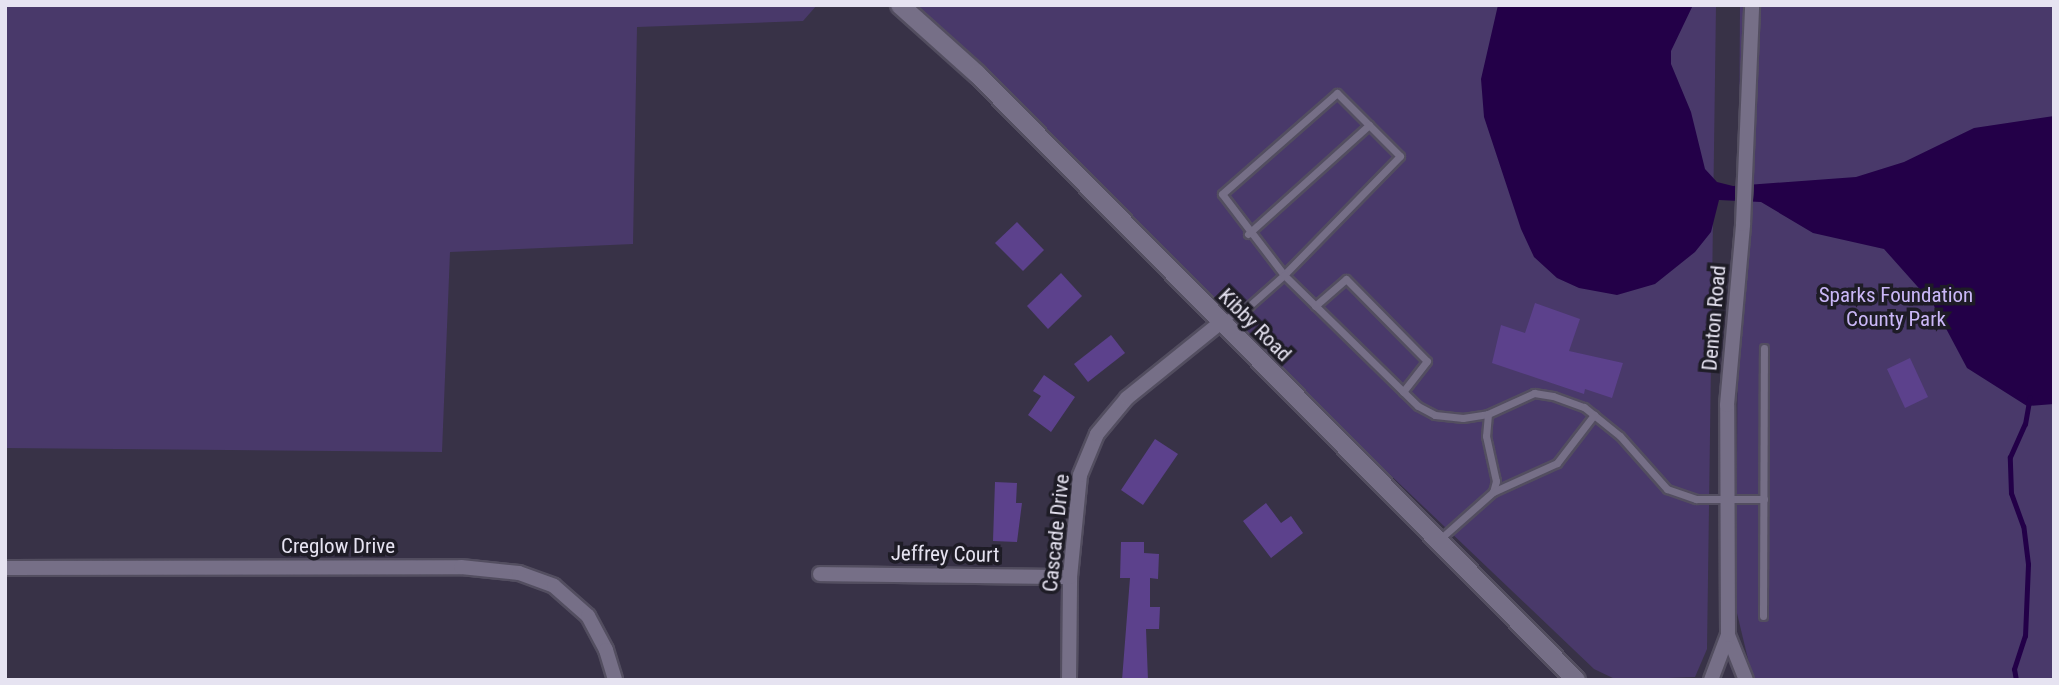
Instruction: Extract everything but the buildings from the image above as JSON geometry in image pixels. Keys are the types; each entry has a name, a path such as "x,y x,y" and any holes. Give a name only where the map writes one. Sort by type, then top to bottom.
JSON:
{"main road":[{"name":"Kibby Road","path":"900,5 977,74 1220,323 1576,680"}],"street":[{"name":"Denton Road","path":"1711,680 1728,635 1727,405 1743,218 1752,5"},
{"name":"Cascade Drive","path":"1069,680 1070,577 1080,475 1097,434 1127,398 1220,323"},
{"name":"Creglow Drive","path":"5,568 461,568 519,573 554,586 588,616 606,650 615,680"},
{"name":"Jeffrey Court","path":"820,573 1070,577"},
{"name":"Denton Road","path":"1728,635 1746,680"}],"lane":[{"path":"1220,323 1249,306 1284,275 1400,156 1337,93 1222,194 1248,234 1284,275 1403,392 1435,415 1463,418 1488,414 1534,393 1584,407 1620,436 1667,489 1696,499 1764,499"},
{"path":"1248,234 1368,125"},
{"path":"1315,306 1346,279 1427,361 1403,392"},
{"path":"1763,616 1764,348"},
{"path":"1488,414 1486,436 1496,481 1493,492"},
{"path":"1437,542 1493,492 1557,463 1594,415"}],"green space":[{"path":"5,5 817,5 803,21 637,27 633,244 450,252 442,452 5,448"},
{"path":"897,5 1716,5 1707,649 1695,677 1617,680 1594,669"},
{"name":"Sparks Foundation County Park","path":"1740,5 2054,5 2054,680 1753,680 1736,609"}],"shaded area":[{"path":"1498,5 1693,5 1671,51 1671,64 1691,112 1705,169 1717,182 1733,186 1856,177 1904,162 1974,128 2054,116 2054,404 2027,406 1967,368 1933,304 1884,249 1813,233 1761,202 1719,200 1711,232 1695,252 1655,284 1617,295 1579,288 1557,278 1534,257 1521,229 1484,117 1481,79"}],"waterway":[{"path":"2016,680 2014,669 2025,636 2028,564 2023,526 2011,493 2010,457 2025,424 2030,397"}]}
